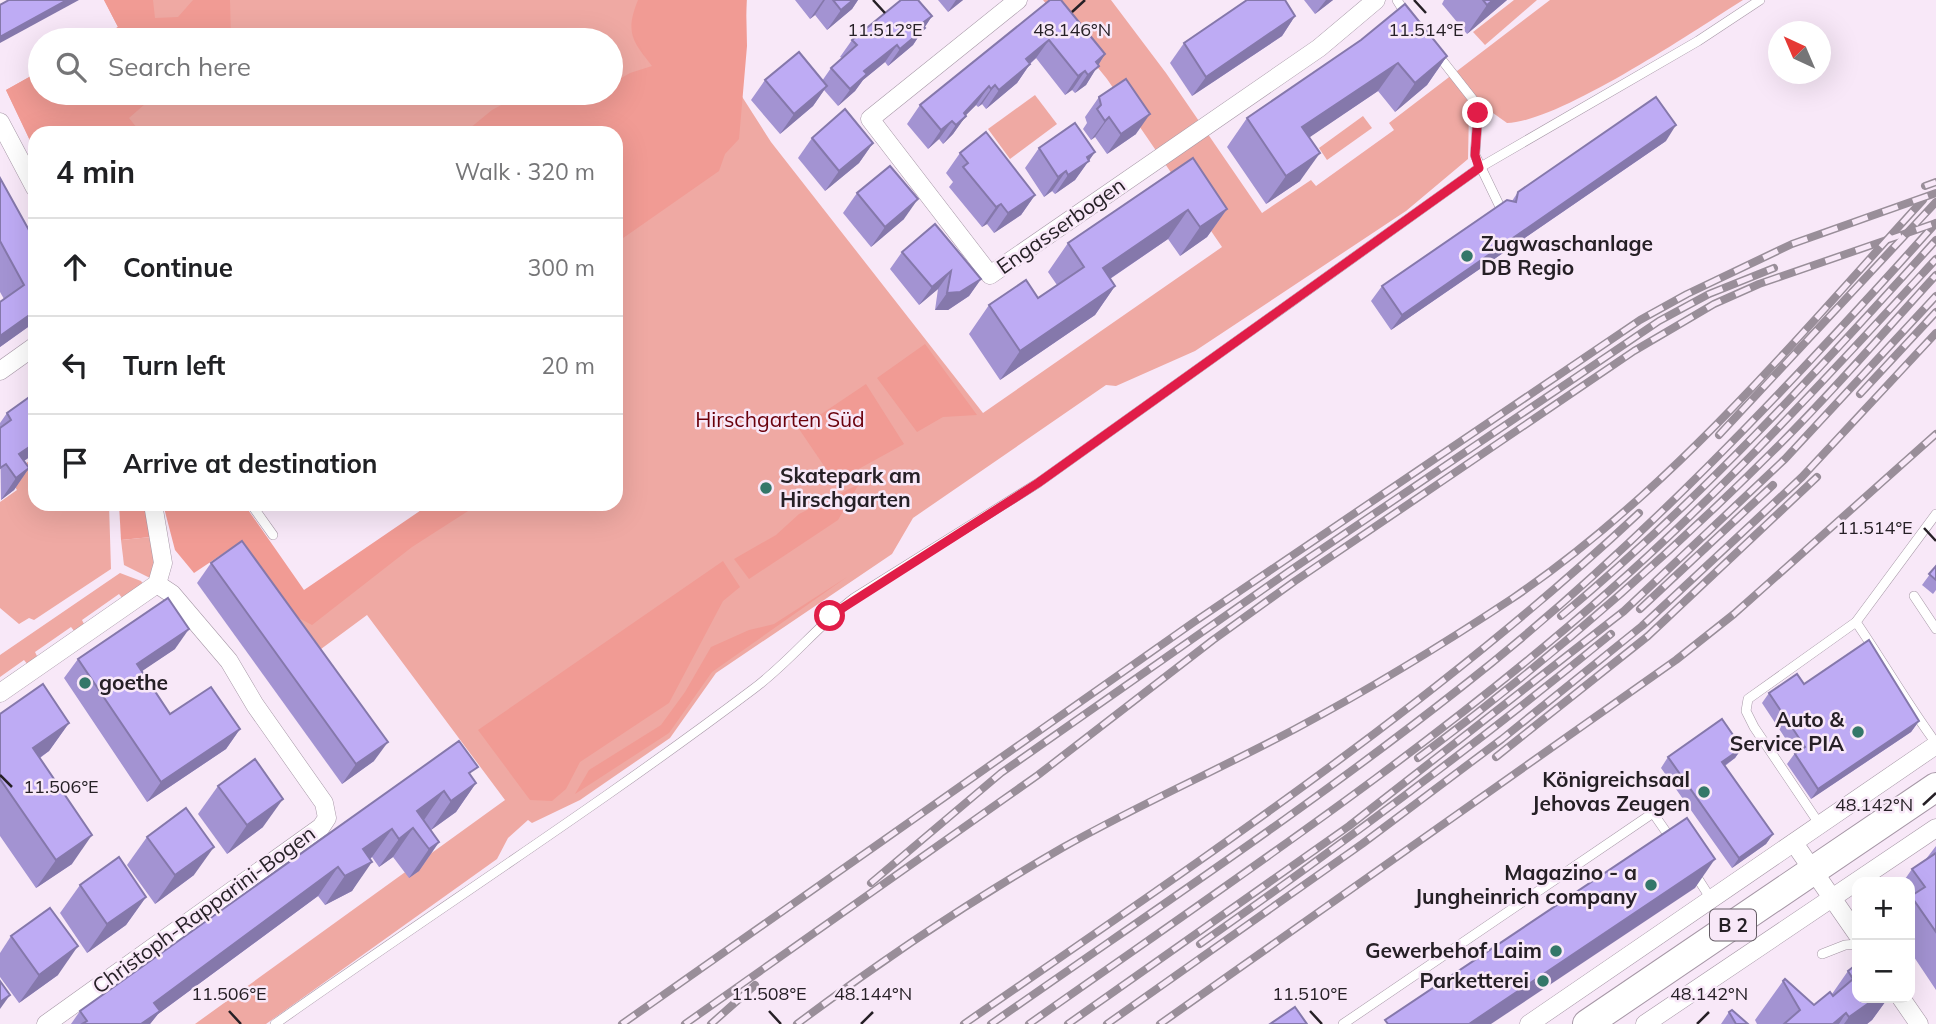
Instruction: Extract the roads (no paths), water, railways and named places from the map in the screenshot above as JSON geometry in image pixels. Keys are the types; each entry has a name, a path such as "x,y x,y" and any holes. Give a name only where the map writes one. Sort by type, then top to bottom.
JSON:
{"main road":[{"name":"B 2","path":"1587,1024 1936,787"}],"street":[{"name":"Engasserbogen","path":"1018,0 870,119 990,275 1319,48 1376,0"},
{"path":"0,122 28,175"},
{"path":"0,371 28,351"},
{"path":"0,693 158,584 163,562 154,511"},
{"name":"Christoph-Rapparini-Bogen","path":"46,1024 321,827 327,818 324,803 255,705 229,661 172,593 158,584"},
{"path":"1529,1024 1936,744"},
{"path":"1645,1024 1936,828"},
{"path":"1794,842 1852,927"},
{"path":"1904,1003 1919,1024"}],"lane":[{"path":"1397,0 1415,27"},
{"path":"275,1024 473,885 542,842 743,697 775,672 809,635 854,598 1038,483 1479,168 1698,41 1760,0"},
{"path":"1430,46 1475,102 1478,113 1475,155 1502,211"},
{"path":"256,511 273,535"},
{"path":"1820,825 1754,727 1746,710 1748,699 1856,622 1936,514"},
{"path":"1914,596 1936,629"},
{"path":"1856,622 1906,695 1910,709 1936,744"},
{"path":"1343,1024 1653,813 1676,846"},
{"path":"1684,857 1711,899"},
{"path":"1822,954 1845,944 1852,944"}],"railway":[{"path":"1925,186 1936,182"},
{"path":"622,1024 1194,622 1640,320 1687,294 1792,244 1936,193"},
{"path":"797,1024 927,932 1028,868 1091,832 1351,698 1513,598 1571,556 1679,462 1779,359 1923,200"},
{"path":"1719,435 1936,202"},
{"path":"685,1024 1038,775 1213,640 1295,581 1634,351 1714,304 1759,284 1936,223"},
{"path":"991,1024 1344,776 1524,636 1587,582 1708,466 1824,346 1936,223"},
{"path":"1561,616 1660,528 1755,435 1936,240"},
{"path":"1029,1024 1398,762 1540,650 1695,512 1817,387 1936,259"},
{"path":"871,883 1001,773 1288,572 1659,321 1709,294 1774,268"},
{"path":"1418,758 1557,649 1689,532 1795,429 1936,275"},
{"path":"1068,1024 1349,826 1624,611 1785,459 1936,296"},
{"path":"1860,394 1936,312"},
{"path":"1107,1024 1362,844 1502,739 1642,626 1802,477 1936,333"},
{"path":"1160,1024 1676,660 1734,614 1936,434"},
{"path":"1496,757 1648,636 1817,477"},
{"path":"1640,609 1773,485"},
{"path":"964,1024 1225,842 1396,717 1479,652 1639,513"},
{"path":"1200,944 1408,793 1611,634"},
{"path":"711,1024 755,985"}],"place":[{"name":"Zugwaschanlage DB Regio","path":"1467,256"},
{"name":"Skatepark am Hirschgarten","path":"766,488"},
{"name":"goethe","path":"85,683"},
{"name":"Auto & Service PIA","path":"1858,732"},
{"name":"Königreichsaal Jehovas Zeugen","path":"1704,792"},
{"name":"Magazino - a Jungheinrich company","path":"1651,885"},
{"name":"Gewerbehof Laim","path":"1556,951"},
{"name":"Parketterei","path":"1543,981"}],"park label":[{"name":"Hirschgarten Süd","path":"780,420"}]}
